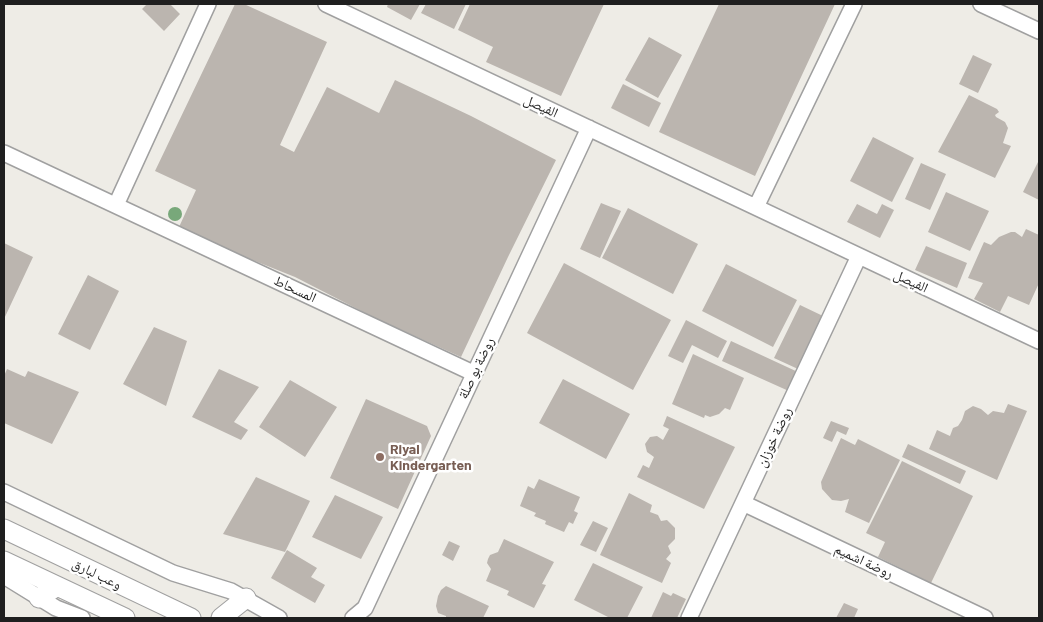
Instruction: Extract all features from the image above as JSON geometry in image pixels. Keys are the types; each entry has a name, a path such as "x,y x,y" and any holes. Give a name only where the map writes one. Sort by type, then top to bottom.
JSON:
{"street":[{"path":"116,205 208,4"},
{"name":"الفيصل","path":"326,4 1039,341"},
{"path":"756,207 854,4"},
{"path":"981,4 1039,32"},
{"name":"روضة بو صلة","path":"366,613 473,374 589,128"},
{"name":"المسحاط","path":"4,153 473,374"},
{"name":"روضة خوزان","path":"689,618 859,256"},
{"path":"4,492 173,573 224,588 246,598 278,618"},
{"name":"روضة اشميم","path":"743,504 985,618"},
{"name":"وعب لبارق","path":"4,529 191,618"},
{"name":"وعب لبارق","path":"4,561 125,618"},
{"path":"4,576 38,598 82,618"},
{"path":"38,598 57,586"},
{"path":"221,618 246,598"},
{"path":"353,618 366,613"}],"building":[{"path":"147,4 170,4 180,14 164,31 142,9"},
{"path":"235,4 244,4 327,42 280,145 294,152 327,87 379,113 395,80 471,116 556,160 461,357 375,318 295,277 230,251 179,227 196,190 155,171"},
{"path":"388,4 420,4 411,20 387,7"},
{"path":"426,4 466,4 454,29 421,13"},
{"path":"470,4 604,4 561,96 486,62 493,47 458,30"},
{"path":"719,4 835,4 755,176 659,132"},
{"path":"649,37 682,55 658,98 625,80"},
{"path":"973,55 992,64 978,93 959,84"},
{"path":"623,84 661,103 649,127 611,108"},
{"path":"969,95 997,109 999,112 995,115 996,117 1005,122 1008,128 1003,143 1011,146 995,178 938,152"},
{"path":"873,137 914,158 892,202 850,181"},
{"path":"1039,160 1039,200 1023,192"},
{"path":"921,163 946,174 930,210 905,199"},
{"path":"946,192 989,211 970,251 928,232"},
{"path":"601,203 621,211 600,258 580,249"},
{"path":"857,204 877,214 882,204 894,210 880,238 847,222"},
{"path":"628,208 698,244 673,294 602,258"},
{"path":"1026,229 1039,235 1039,283 1029,305 1008,296 1000,312 974,299 983,283 968,278 984,242 991,245 999,237 1011,232 1015,232 1022,237"},
{"path":"4,243 33,257 4,319"},
{"path":"926,246 967,263 957,288 915,270"},
{"path":"564,263 671,320 633,390 527,333"},
{"path":"726,264 797,300 773,347 702,311"},
{"path":"88,275 119,291 90,350 58,334"},
{"path":"800,305 823,316 798,369 774,358"},
{"path":"686,320 727,341 718,358 692,345 683,363 668,356"},
{"path":"154,327 187,341 166,406 123,384"},
{"path":"731,341 800,373 791,392 722,361"},
{"path":"693,354 744,378 730,410 725,408 719,414 710,417 705,415 704,418 672,404"},
{"path":"7,369 25,377 28,371 79,392 52,444 4,423 4,376"},
{"path":"219,369 259,387 234,422 248,430 241,440 192,417"},
{"path":"563,379 630,414 606,459 539,423"},
{"path":"290,380 337,407 305,457 259,427"},
{"name":"Riyal Kindergarten","path":"366,399 427,426 431,436 398,509 330,478"},
{"path":"1008,404 1027,411 997,480 929,449 937,430 950,436 953,428 958,426 962,420 965,411 973,406 981,409 988,415 993,411 1004,413"},
{"path":"667,416 735,447 704,509 637,477 643,465 649,468 654,457 647,452 645,444 650,437 657,436 663,440 669,429 663,426"},
{"path":"831,421 849,428 846,435 837,431 832,442 823,438"},
{"path":"841,438 855,445 858,439 900,460 869,523 845,512 849,499 841,501 832,500 822,489 821,482"},
{"path":"908,444 966,471 960,484 902,457"},
{"path":"902,461 973,496 931,583 878,557 885,542 866,533"},
{"path":"256,477 310,501 285,552 223,534"},
{"path":"539,479 580,497 574,511 578,513 573,524 569,522 564,532 545,524 546,521 534,516 536,513 520,506 528,486 534,489"},
{"path":"629,493 652,505 650,512 658,515 661,521 667,520 675,528 675,539 668,546 671,553 666,559 671,563 662,583 600,555"},
{"path":"335,495 383,517 361,559 312,537"},
{"path":"593,521 608,528 596,552 580,545"},
{"path":"504,539 554,562 542,584 546,585 534,608 507,595 509,591 486,581 491,569 487,563 488,559 490,555 498,552"},
{"path":"449,541 460,546 453,561 442,555"},
{"path":"287,550 317,568 311,577 325,585 315,603 271,578"},
{"path":"593,563 643,587 627,618 610,618 574,600"},
{"path":"446,586 489,606 483,618 446,618 446,616 438,613 436,606 438,596"},
{"path":"663,592 671,596 673,593 686,599 677,618 651,618"},
{"path":"844,603 858,609 854,618 836,618"}],"place":[{"name":"Riyal Kindergarten","path":"380,457"}]}
